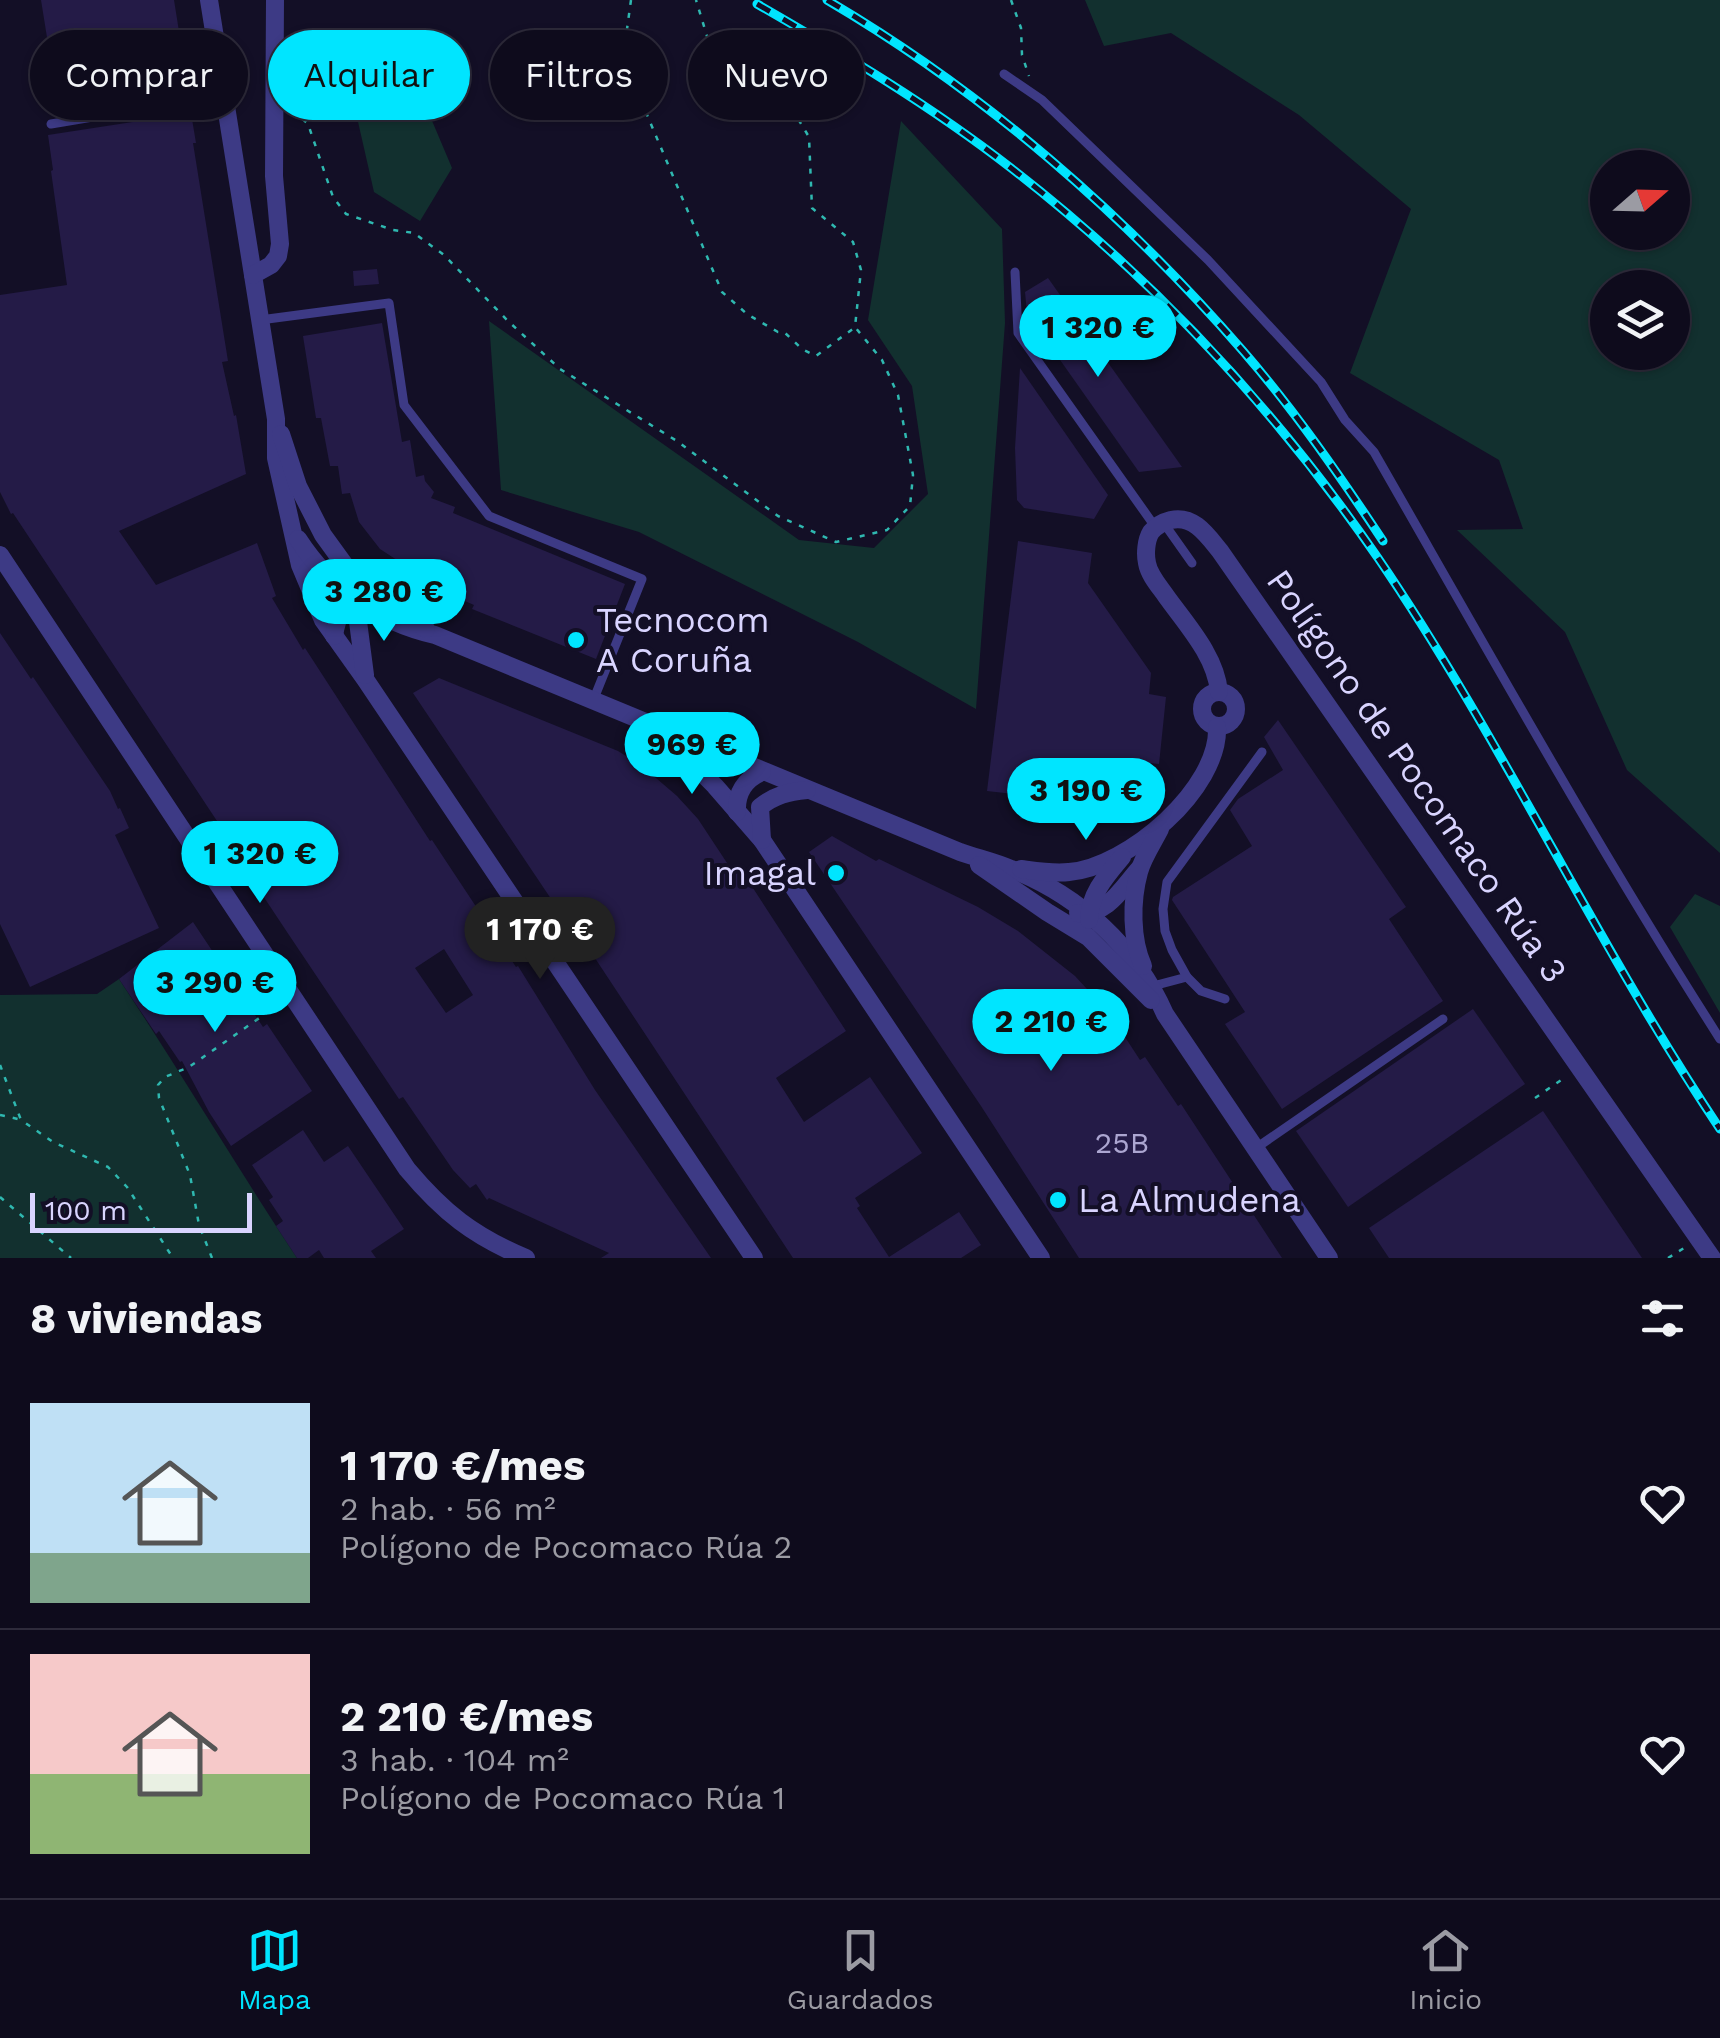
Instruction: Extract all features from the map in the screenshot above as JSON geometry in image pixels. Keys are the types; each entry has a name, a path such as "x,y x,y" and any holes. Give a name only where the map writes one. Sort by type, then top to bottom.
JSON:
{"street":[{"path":"209,0 214,30"},
{"path":"275,0 275,30"},
{"path":"228,120 276,419 298,486 323,536 344,564 435,635"},
{"path":"253,275 271,265 280,244 274,176 275,120"},
{"path":"276,419 276,458 300,565 323,620 754,1258"},
{"name":"Polígono de Pocomaco Rúa 3","path":"1160,525 1180,518 1198,526 1220,551 1712,1258"},
{"path":"1088,937 1089,904 1106,876 1126,853 1163,824 1195,787 1214,756 1217,740 1217,727 1205,720 1202,710 1203,702 1218,692 1214,670 1146,562 1150,534 1160,525"},
{"path":"292,530 324,574 354,600 406,628"},
{"path":"0,555 407,1169 434,1200 468,1229 526,1258"},
{"path":"344,564 354,600 365,679"},
{"path":"334,636 339,611 360,597 383,597"},
{"path":"361,646 373,632 388,626 435,635 960,852 1072,912 1097,912 1113,899 1140,869 1163,824"},
{"path":"650,726 692,762 762,840 1041,1258"},
{"path":"762,772 762,840"},
{"path":"737,812 741,788 762,772"},
{"path":"760,807 771,798 807,790"},
{"path":"1010,877 1069,872 1126,853"},
{"path":"1140,869 1134,928 1140,958 1165,1014 1328,1258"},
{"path":"1010,877 1047,912 1088,937 1165,1014"},
{"path":"1089,914 1153,986"}],"lane":[{"path":"1004,74 1037,96 1208,260 1321,382 1346,420 1374,452 1583,815 1720,1040"},
{"path":"51,124 75,120"},
{"path":"1015,272 1018,332 1192,563"},
{"path":"260,320 389,302 404,405 489,516 642,579 594,701"},
{"path":"1224,1000 1201,990 1187,977 1166,931 1163,910 1168,882 1262,752"},
{"path":"1153,986 1187,977"},
{"path":"1256,1149 1443,1019"}],"path":[{"path":"631,0 623,58 722,292 747,314 784,332 816,356 855,328"},
{"path":"304,120 333,197 346,214 414,233 444,254 560,369 677,441 778,516 836,542 887,530 910,506 913,475 898,395 882,360 855,328 862,270 854,242 812,208 809,137 783,94 742,74 710,46 696,0"},
{"path":"1011,0 1021,28 1022,56 1037,96"},
{"path":"212,1258 199,1225 190,1175 159,1098 158,1085 292,996"},
{"path":"0,1064 21,1120"},
{"path":"1535,1098 1580,1068"},
{"path":"0,1116 21,1120 53,1142 108,1167 127,1187 172,1258"},
{"path":"0,1197 70,1258"},
{"path":"1668,1258 1698,1239"}],"green space":[{"path":"1085,0 1720,0 1720,853 1627,770 1565,632 1457,530 1523,529 1499,460 1350,373 1411,209 1299,115 1171,33 1104,46"},
{"path":"358,120 432,120 452,168 420,221 374,192"},
{"path":"901,121 1002,229 1005,323 976,709 858,642 639,532 501,490 489,321 799,540 874,548 928,494 912,386 868,320"},
{"path":"1695,894 1720,906 1720,1013 1670,927"},
{"path":"119,979 297,1258 0,1258 0,995 97,994"}],"building":[{"path":"41,0 174,0 179,30 46,30"},
{"path":"146,120 192,120 228,361 222,362 246,474 119,531 156,585 257,543 276,596 272,598 303,650 711,1258 601,1258 609,1253 487,1200 476,1184 470,1188 453,1170 403,1097 399,1099 11,514 0,492 0,295 67,285 48,135","holes":["444,949 473,995 446,1013 415,968"]},
{"path":"377,269 379,284 354,286 353,271"},
{"path":"1048,278 1182,467 1139,472 1027,313 1025,292"},
{"path":"382,323 402,442 410,440 416,477 424,475 434,492 431,498 455,507 453,513 625,584 596,659 472,609 474,605 423,583 380,549 359,522 350,493 342,494 338,466 330,466 321,418 316,418 303,336"},
{"path":"1020,368 1108,495 1094,519 1024,508 1017,500 1015,448"},
{"path":"1018,541 1092,553 1088,583 1151,673 1149,694 1166,697 1159,764 1140,762 1137,789 1099,785 1097,803 1079,802 1076,823 1020,819 1023,795 987,791"},
{"path":"0,633 120,808 129,828 115,835 159,928 30,987 0,924"},
{"path":"439,678 618,751 677,796 698,819 731,869 738,865 846,1031 776,1078 804,1122 870,1077 922,1153 855,1198 860,1206 857,1208 889,1257 959,1212 981,1245 961,1258 793,1258 587,946 584,948 413,693"},
{"path":"1278,720 1406,907 1389,919 1443,1001 1282,1109 1225,1024 1245,1012 1172,900 1252,846 1230,810 1238,799 1283,770 1264,737"},
{"path":"832,836 876,861 879,859 978,907 1018,931 1075,976 1110,1014 1140,1060 1145,1057 1178,1106 1181,1104 1282,1258 1079,1258 809,852"},
{"path":"193,922 263,1027 267,1024 312,1091 231,1146 182,1061 159,1031 156,1034 119,979"},
{"path":"1473,1009 1525,1084 1348,1207 1296,1131"},
{"path":"1543,1111 1642,1258 1389,1258 1369,1228"},
{"path":"303,1130 324,1162 348,1146 404,1229 371,1251 376,1258 324,1258 319,1250 308,1258 297,1258 276,1226 283,1221 252,1165"}],"railway":[{"path":"827,0 942,75 1101,204 1198,301 1262,374 1383,541"},
{"path":"757,4 950,123 1063,210 1163,301 1298,450 1378,558 1423,627 1632,987 1720,1129"}],"place":[{"name":"Tecnocom A Coruña","path":"576,640"},
{"name":"Imagal","path":"836,873"},
{"name":"La Almudena","path":"1058,1200"}]}
